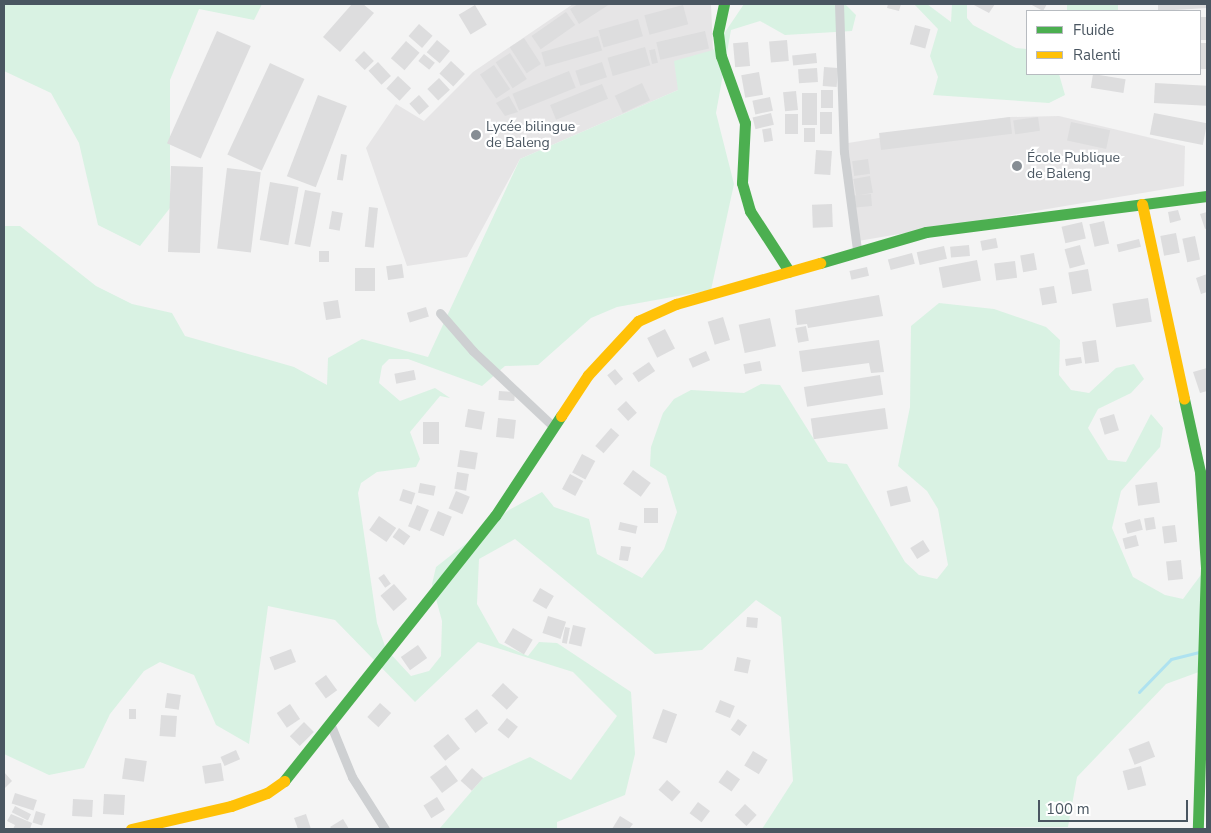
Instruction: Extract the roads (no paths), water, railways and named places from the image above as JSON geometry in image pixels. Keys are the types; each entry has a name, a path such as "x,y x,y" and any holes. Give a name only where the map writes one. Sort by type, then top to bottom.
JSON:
{"street":[{"path":"724,4 718,33 721,56 745,124 742,183 750,211 789,271"},
{"path":"839,4 844,152 857,249"},
{"path":"132,829 267,793 288,778 332,728 495,516 594,368 638,321 676,304 857,249 926,232 1207,196"},
{"path":"1142,204 1200,472 1206,568 1198,829"},
{"path":"440,313 473,351 554,427"},
{"path":"332,728 352,776 385,829"}],"waterway":[{"path":"1139,692 1171,659 1200,652"}],"place":[{"name":"Lycée bilingue de Baleng","path":"476,135"},
{"name":"École Publique de Baleng","path":"1017,166"}]}
